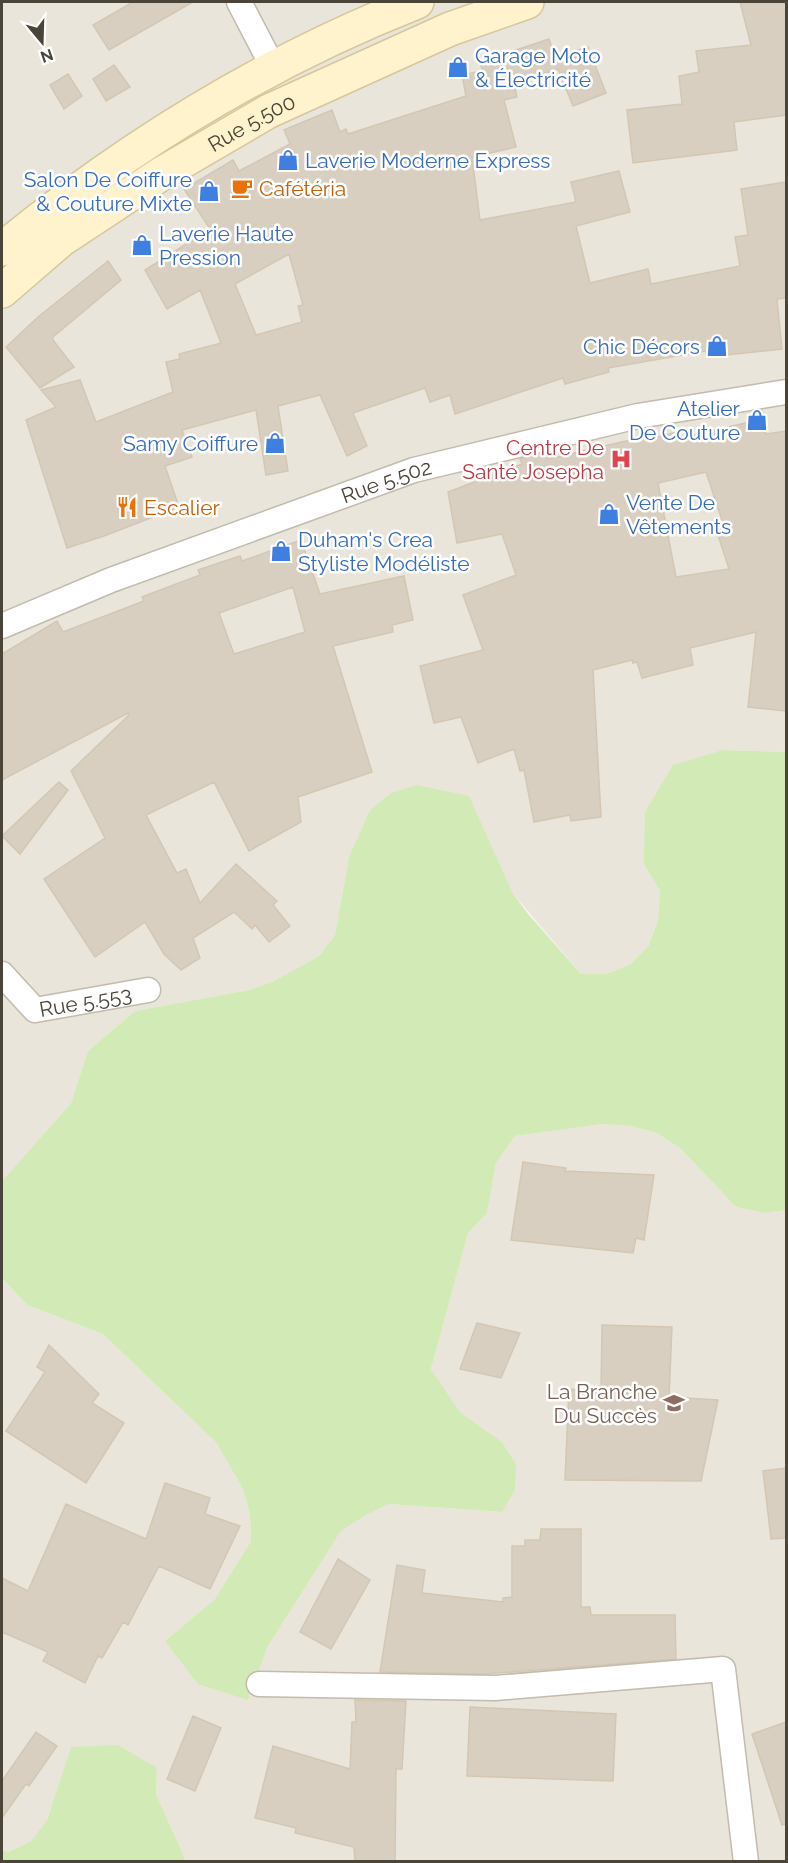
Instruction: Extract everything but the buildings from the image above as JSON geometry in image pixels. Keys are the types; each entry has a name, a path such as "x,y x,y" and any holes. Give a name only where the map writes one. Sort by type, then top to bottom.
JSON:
{"main road":[{"name":"Rue 5.500","path":"2,249 51,209 167,130 273,67 324,41 417,2"},
{"name":"Rue 5.500","path":"2,291 61,240 161,174 269,111 450,29 527,2"}],"street":[{"path":"239,2 273,67"},
{"name":"Rue 5.502","path":"2,626 111,580 414,470 638,416 786,392"},
{"name":"Rue 5.553","path":"2,974 35,1010 148,990"},
{"path":"259,1684 495,1688 723,1669 746,1862"}],"shaded area":[{"path":"2,2 786,2 786,752 723,750 644,864 660,891 658,920 649,945 631,964 607,974 581,974 512,892 349,857 335,935 319,956 272,982 249,990 135,1011 88,1051 71,1103 2,1181"},
{"path":"602,1124 631,1126 657,1133 680,1148 736,1207 765,1213 786,1210 786,1861 186,1861 156,1794 157,1768 71,1747 47,1820 31,1841 8,1852 2,1850 2,1278 27,1305 103,1334 216,1441 243,1489 250,1514 251,1541 215,1599 165,1641 248,1700 268,1646 341,1531 389,1504 502,1512 516,1464 502,1442 460,1412 431,1369 468,1233 487,1213 496,1163 515,1136"}],"green space":[{"path":"723,750 786,752 786,1210 765,1213 736,1207 680,1148 657,1133 631,1126 602,1124 515,1136 496,1163 487,1213 468,1233 431,1369 460,1412 502,1442 516,1464 515,1490 502,1512 389,1504 366,1515 341,1531 268,1646 248,1700 198,1684 165,1641 215,1599 251,1541 250,1514 243,1489 216,1442 103,1334 27,1305 2,1278 2,1181 71,1103 88,1051 135,1011 249,990 272,982 319,956 335,935 349,857 370,810 391,793 417,785 469,796 512,892 528,914 581,974 607,974 631,964 649,945 658,920 660,891 644,864 645,812 673,765"},
{"path":"118,1745 157,1768 156,1794 186,1861 2,1861 2,1850 8,1852 31,1841 47,1820 71,1747"}],"place":[{"name":"Garage Moto & Électricité","path":"458,67"},
{"name":"Laverie Moderne Express","path":"288,160"},
{"name":"Cafétéria","path":"242,188"},
{"name":"Salon De Coiffure & Couture Mixte","path":"209,191"},
{"name":"Laverie Haute Pression","path":"142,245"},
{"name":"Chic Décors","path":"717,346"},
{"name":"Atelier De Couture","path":"757,420"},
{"name":"Samy Coiffure","path":"275,443"},
{"name":"Centre De Santé Josepha","path":"621,459"},
{"name":"Escalier","path":"127,507"},
{"name":"Vente De Vêtements","path":"609,514"},
{"name":"Duham's Crea Styliste Modéliste","path":"281,551"},
{"name":"La Branche Du Succès","path":"674,1403"}]}
